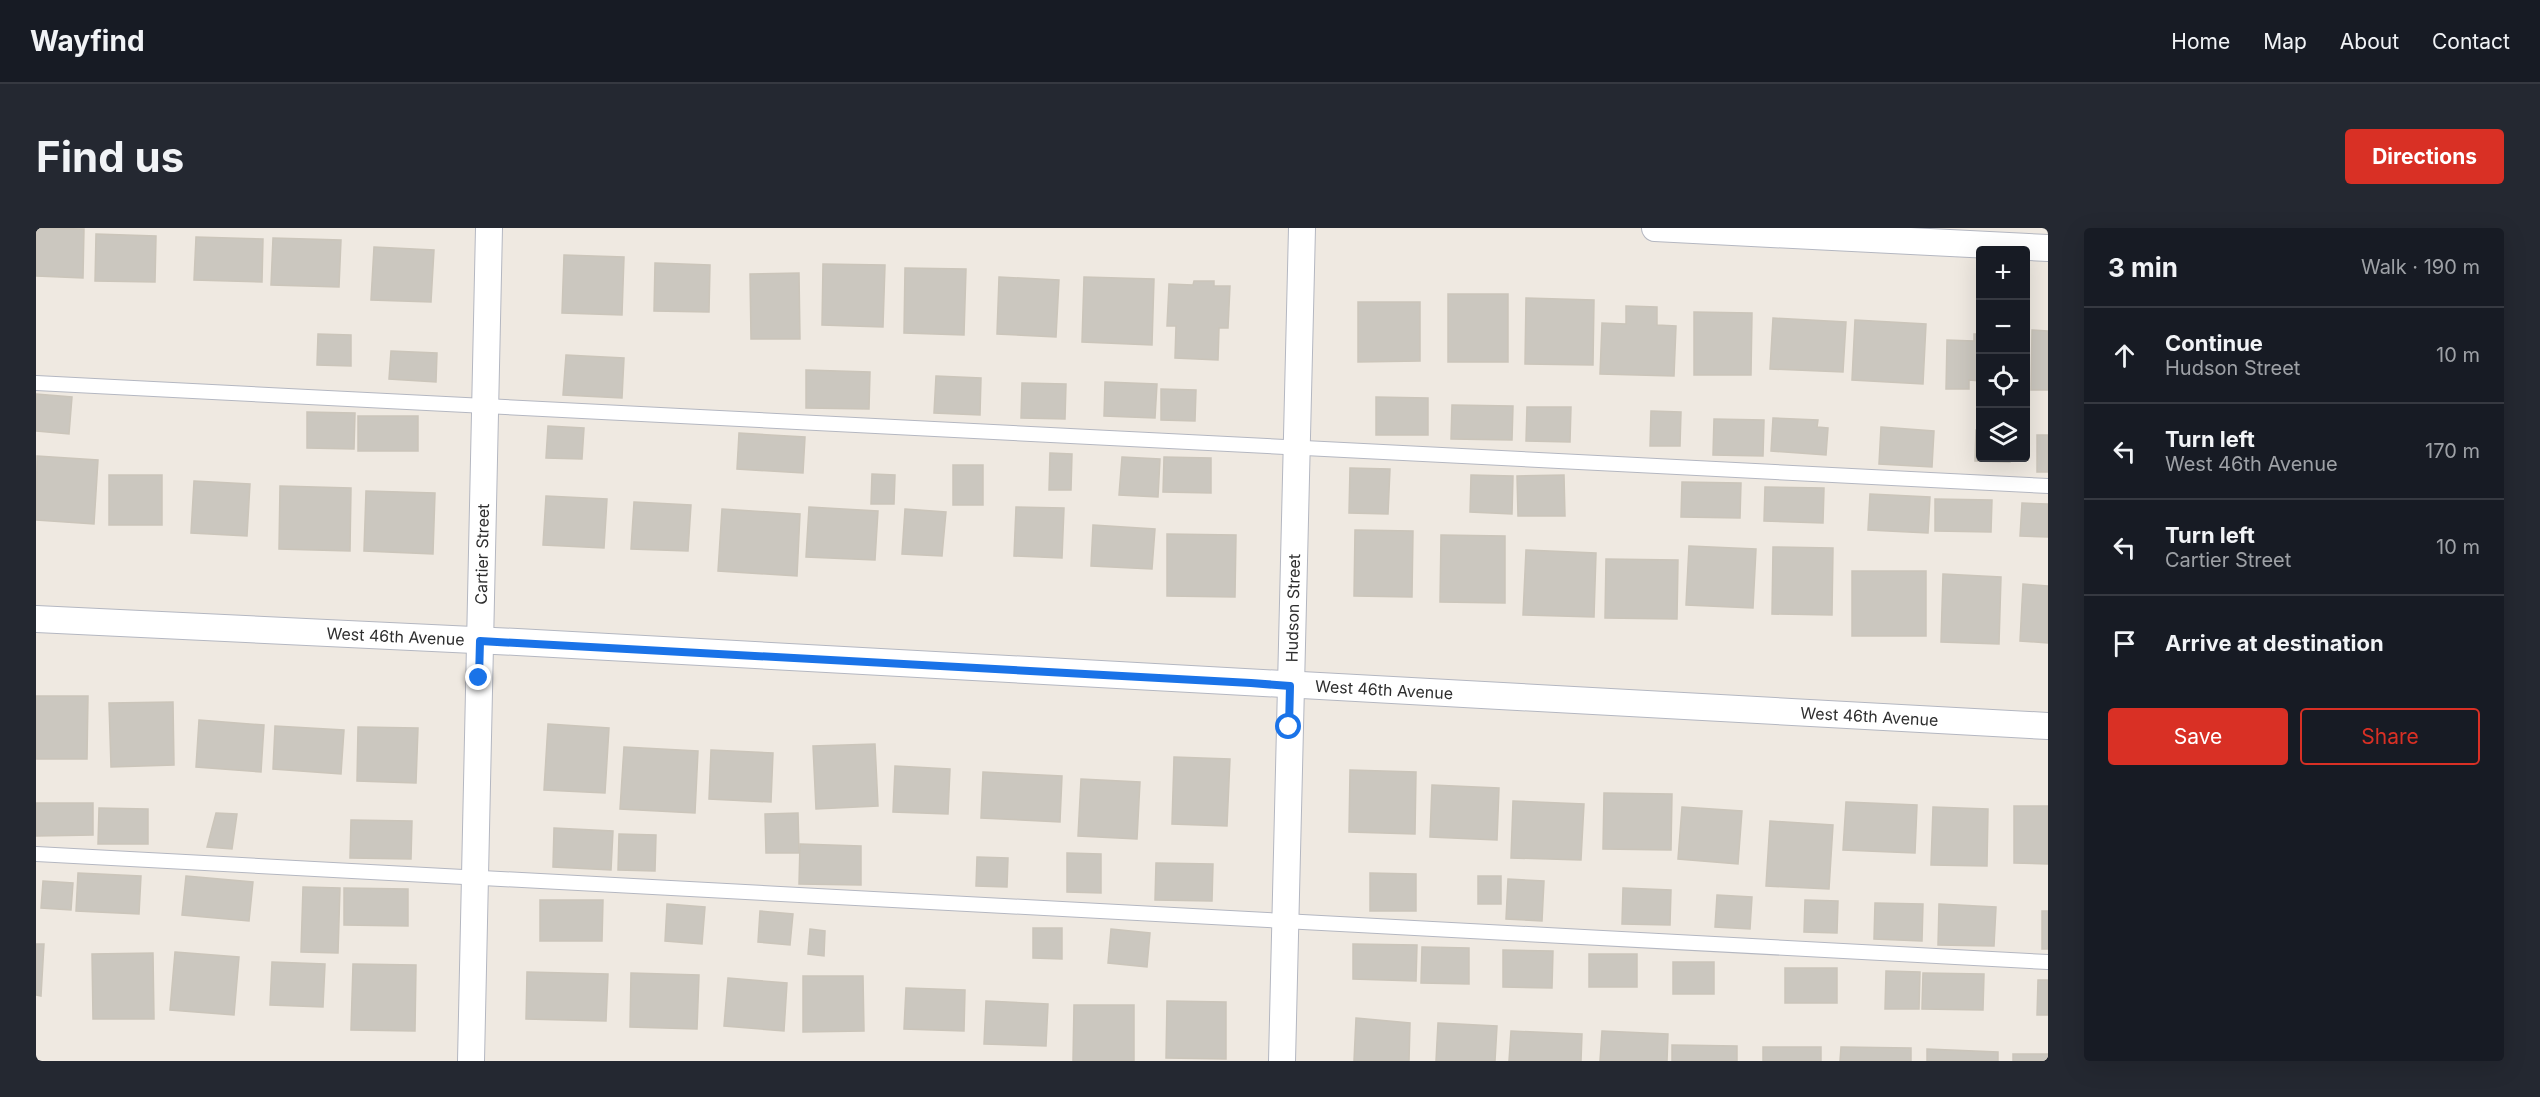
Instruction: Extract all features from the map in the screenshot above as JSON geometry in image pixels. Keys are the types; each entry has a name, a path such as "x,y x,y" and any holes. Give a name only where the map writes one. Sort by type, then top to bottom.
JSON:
{"street":[{"name":"Cartier Street","path":"471,1061 489,228"},
{"name":"Hudson Street","path":"1282,1061 1302,228"},
{"path":"1655,228 1806,232 2048,248"},
{"name":"West 46th Avenue","path":"36,619 2048,726"}],"lane":[{"path":"36,382 2048,486"},
{"path":"36,854 2048,962"}],"building":[{"path":"36,228 84,229 83,278 36,276"},
{"path":"96,234 156,236 155,282 95,281"},
{"path":"196,237 263,239 262,282 194,280"},
{"path":"273,238 341,240 339,287 271,285"},
{"path":"374,247 434,250 431,302 371,300"},
{"path":"564,255 624,257 622,315 562,313"},
{"path":"655,263 710,265 709,312 654,311"},
{"path":"823,264 885,265 883,327 822,325"},
{"path":"905,268 966,269 964,335 904,333"},
{"path":"799,273 800,339 751,339 750,274"},
{"path":"999,277 1059,280 1056,337 997,334"},
{"path":"1084,277 1154,279 1152,345 1082,342"},
{"path":"1194,281 1214,281 1214,286 1230,286 1228,328 1219,328 1218,360 1175,358 1176,326 1167,326 1169,284 1193,285"},
{"path":"1448,294 1508,294 1508,362 1448,362"},
{"path":"1526,298 1594,300 1593,365 1525,364"},
{"path":"1358,302 1420,302 1420,361 1358,362"},
{"path":"1626,306 1657,307 1657,325 1676,326 1674,376 1600,374 1602,323 1626,324"},
{"path":"1694,312 1752,313 1751,375 1694,375"},
{"path":"1773,318 1846,322 1843,372 1770,369"},
{"path":"1855,320 1926,324 1923,384 1852,380"},
{"path":"2032,330 2048,331 2048,390 2031,390"},
{"path":"318,334 351,335 351,366 317,365"},
{"path":"1974,334 1976,334 1976,381 1969,380 1969,389 1946,389 1947,340 1974,341"},
{"path":"391,351 437,353 436,382 389,379"},
{"path":"566,355 624,358 622,398 563,395"},
{"path":"806,370 870,372 869,409 806,408"},
{"path":"936,376 981,378 980,415 934,413"},
{"path":"1105,382 1157,384 1155,418 1104,416"},
{"path":"1022,383 1066,384 1065,419 1021,418"},
{"path":"1161,389 1196,390 1195,421 1161,420"},
{"path":"36,394 72,397 69,434 36,431"},
{"path":"1376,397 1428,398 1428,435 1376,435"},
{"path":"1452,405 1513,406 1512,440 1451,439"},
{"path":"1527,407 1571,407 1570,442 1526,441"},
{"path":"1651,411 1681,412 1680,446 1650,446"},
{"path":"307,412 355,413 354,449 307,448"},
{"path":"358,416 418,416 418,451 358,451"},
{"path":"1773,418 1818,420 1817,427 1828,428 1826,455 1771,451"},
{"path":"1714,419 1764,420 1763,456 1713,455"},
{"path":"548,426 584,428 582,459 546,458"},
{"path":"1881,427 1934,431 1932,467 1879,464"},
{"path":"739,433 805,437 803,473 737,469"},
{"path":"2037,435 2048,435 2048,472 2037,472"},
{"path":"1050,453 1072,454 1071,490 1049,490"},
{"path":"37,456 98,460 94,524 36,520"},
{"path":"1122,457 1160,459 1158,497 1119,495"},
{"path":"1164,457 1211,458 1211,493 1163,492"},
{"path":"953,465 983,465 983,505 953,505"},
{"path":"1350,468 1390,469 1388,514 1349,513"},
{"path":"872,474 895,475 894,504 871,504"},
{"path":"109,475 162,475 162,525 109,525"},
{"path":"1471,475 1513,476 1512,514 1470,512"},
{"path":"1564,475 1565,516 1518,516 1517,476"},
{"path":"194,481 250,484 247,536 191,533"},
{"path":"1682,482 1741,483 1740,518 1681,517"},
{"path":"280,486 351,488 350,551 279,549"},
{"path":"1765,487 1824,488 1823,523 1764,521"},
{"path":"366,491 435,493 433,554 364,551"},
{"path":"1870,494 1930,497 1928,533 1868,530"},
{"path":"546,496 607,499 604,548 543,545"},
{"path":"1935,499 1992,500 1991,532 1935,531"},
{"path":"634,502 691,505 688,551 631,549"},
{"path":"2022,503 2048,504 2048,537 2020,536"},
{"path":"809,507 878,511 875,560 806,557"},
{"path":"1016,507 1064,508 1062,558 1014,556"},
{"path":"722,509 800,514 797,576 718,571"},
{"path":"905,509 946,512 942,556 902,554"},
{"path":"1093,525 1155,529 1152,569 1091,566"},
{"path":"1355,530 1413,531 1412,597 1354,596"},
{"path":"1167,534 1236,535 1235,597 1167,596"},
{"path":"1441,535 1505,536 1505,603 1440,602"},
{"path":"1689,546 1756,549 1753,608 1686,605"},
{"path":"1773,547 1833,548 1832,615 1772,614"},
{"path":"1526,550 1596,553 1594,617 1523,615"},
{"path":"1606,559 1678,560 1677,619 1605,618"},
{"path":"1852,571 1926,571 1926,636 1852,636"},
{"path":"1943,574 2001,577 1999,644 1941,642"},
{"path":"2023,584 2048,586 2048,643 2020,641"},
{"path":"36,696 88,696 87,759 36,759"},
{"path":"173,702 174,765 111,767 109,703"},
{"path":"199,720 264,725 261,772 196,767"},
{"path":"548,724 609,728 605,793 544,790"},
{"path":"275,726 344,730 341,774 273,769"},
{"path":"358,727 418,728 416,783 357,781"},
{"path":"875,744 878,806 816,809 813,746"},
{"path":"624,747 698,751 695,813 620,809"},
{"path":"711,750 773,753 771,802 709,799"},
{"path":"1174,757 1230,759 1227,826 1172,824"},
{"path":"895,766 950,769 948,814 893,812"},
{"path":"1350,770 1416,772 1415,834 1349,832"},
{"path":"983,772 1062,776 1060,822 981,818"},
{"path":"1081,779 1140,782 1137,839 1078,836"},
{"path":"1432,785 1499,788 1497,840 1430,837"},
{"path":"1604,793 1672,794 1671,850 1603,849"},
{"path":"1513,801 1584,804 1581,860 1511,858"},
{"path":"1846,802 1917,805 1915,853 1843,850"},
{"path":"36,803 93,803 93,835 36,836"},
{"path":"2014,806 2048,806 2048,864 2014,863"},
{"path":"1682,807 1742,811 1738,864 1678,859"},
{"path":"1933,807 1988,809 1987,866 1931,865"},
{"path":"99,808 148,809 148,844 98,844"},
{"path":"216,813 237,814 232,849 207,847"},
{"path":"798,813 799,853 766,853 765,814"},
{"path":"351,820 412,821 411,859 350,858"},
{"path":"1770,821 1833,825 1829,889 1766,886"},
{"path":"554,828 613,831 611,870 553,867"},
{"path":"619,834 656,835 655,871 618,870"},
{"path":"800,844 861,846 861,885 799,884"},
{"path":"1067,853 1101,854 1101,893 1067,892"},
{"path":"977,857 1008,858 1007,887 976,886"},
{"path":"1156,863 1213,864 1212,901 1155,900"},
{"path":"78,873 141,876 139,914 76,911"},
{"path":"1370,873 1416,874 1416,911 1370,911"},
{"path":"186,876 253,882 249,921 182,915"},
{"path":"1478,876 1501,876 1501,904 1478,904"},
{"path":"1508,879 1544,881 1542,921 1506,919"},
{"path":"43,881 73,883 71,910 41,908"},
{"path":"303,887 340,888 338,953 301,952"},
{"path":"344,888 408,889 408,926 344,925"},
{"path":"1623,888 1671,890 1670,925 1622,924"},
{"path":"1717,895 1752,897 1750,929 1715,927"},
{"path":"540,900 603,900 602,941 540,941"},
{"path":"1805,900 1838,901 1837,933 1804,932"},
{"path":"1875,903 1923,904 1922,941 1874,939"},
{"path":"667,904 705,907 702,944 665,941"},
{"path":"1939,904 1996,907 1994,946 1938,945"},
{"path":"760,911 793,914 790,945 758,942"},
{"path":"2042,911 2048,911 2048,949 2042,949"},
{"path":"1033,928 1062,928 1062,959 1033,958"},
{"path":"810,929 825,931 824,956 808,954"},
{"path":"1111,929 1150,933 1147,967 1108,963"},
{"path":"36,944 44,944 41,996 36,995"},
{"path":"1353,944 1417,945 1416,981 1353,979"},
{"path":"1422,947 1469,948 1469,984 1421,983"},
{"path":"1503,950 1553,951 1552,988 1503,987"},
{"path":"175,952 239,957 234,1015 170,1010"},
{"path":"153,953 154,1019 93,1019 92,954"},
{"path":"1589,954 1637,954 1637,987 1589,987"},
{"path":"272,962 325,964 323,1007 270,1005"},
{"path":"1673,962 1714,962 1714,994 1673,994"},
{"path":"353,964 416,965 415,1031 351,1030"},
{"path":"1785,968 1837,968 1837,1003 1785,1003"},
{"path":"1886,971 1920,972 1919,1009 1885,1009"},
{"path":"527,972 608,974 606,1021 526,1019"},
{"path":"631,973 699,975 697,1029 630,1027"},
{"path":"1923,973 1984,974 1983,1010 1922,1009"},
{"path":"803,976 863,976 864,1031 803,1032"},
{"path":"728,978 787,983 784,1031 724,1026"},
{"path":"2038,980 2048,980 2048,1015 2037,1015"},
{"path":"906,988 965,990 964,1031 904,1029"},
{"path":"986,1001 1048,1004 1046,1046 984,1044"},
{"path":"1167,1001 1226,1002 1226,1059 1166,1058"},
{"path":"1074,1005 1134,1005 1134,1061 1073,1061"},
{"path":"1356,1018 1410,1023 1409,1061 1354,1061"},
{"path":"1438,1023 1497,1026 1495,1061 1436,1061"},
{"path":"1511,1031 1582,1034 1581,1061 1509,1061"},
{"path":"1602,1031 1668,1034 1667,1061 1600,1061"},
{"path":"1672,1045 1737,1046 1737,1061 1672,1061"},
{"path":"1763,1047 1821,1047 1821,1061 1763,1061"},
{"path":"1841,1047 1911,1048 1911,1061 1840,1061"},
{"path":"1927,1049 1998,1052 1998,1061 1927,1061"},
{"path":"2013,1054 2048,1054 2048,1061 2013,1061"}],"route":[{"path":"479,678 480,641 1251,683 1290,686 1289,727"}]}
